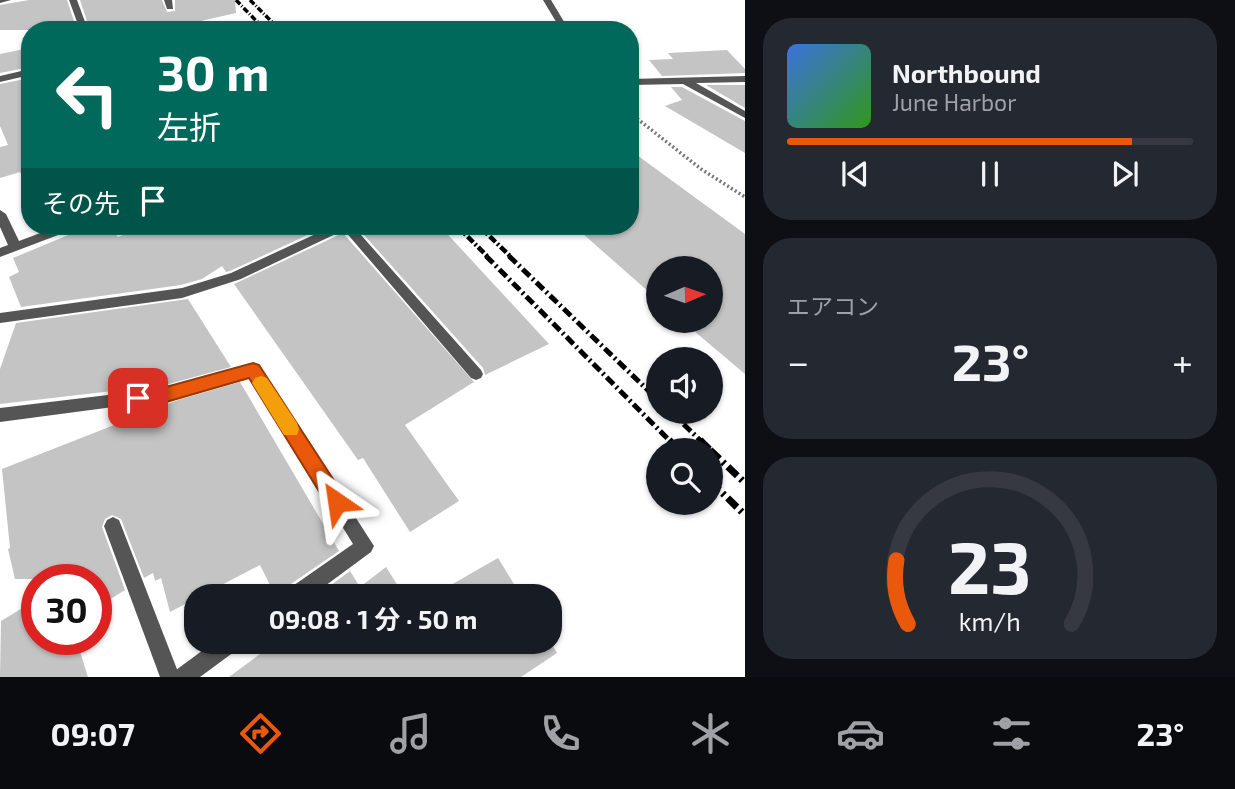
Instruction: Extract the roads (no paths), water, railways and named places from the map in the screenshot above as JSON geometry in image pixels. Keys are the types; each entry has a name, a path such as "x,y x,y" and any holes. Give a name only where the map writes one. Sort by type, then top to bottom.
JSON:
{"street":[{"path":"0,1 7,0"},
{"path":"73,0 81,21"},
{"path":"547,0 560,21"},
{"path":"0,79 21,74"},
{"path":"639,82 745,79"},
{"path":"685,81 745,115"},
{"path":"0,214 15,246"},
{"path":"0,253 45,235"},
{"path":"0,318 182,293 236,276 325,235"},
{"path":"353,235 476,374"},
{"path":"0,415 166,394 253,370 365,546 312,584"},
{"path":"113,526 170,677"},
{"path":"183,677 215,654"}],"railway":[{"path":"236,0 256,21"},
{"path":"250,0 271,21"},
{"path":"466,235 488,257"},
{"path":"488,235 511,257"},
{"path":"486,256 667,438"},
{"path":"509,256 646,388"},
{"path":"683,424 698,438"},
{"path":"723,462 745,483"},
{"path":"723,494 745,515"}]}
